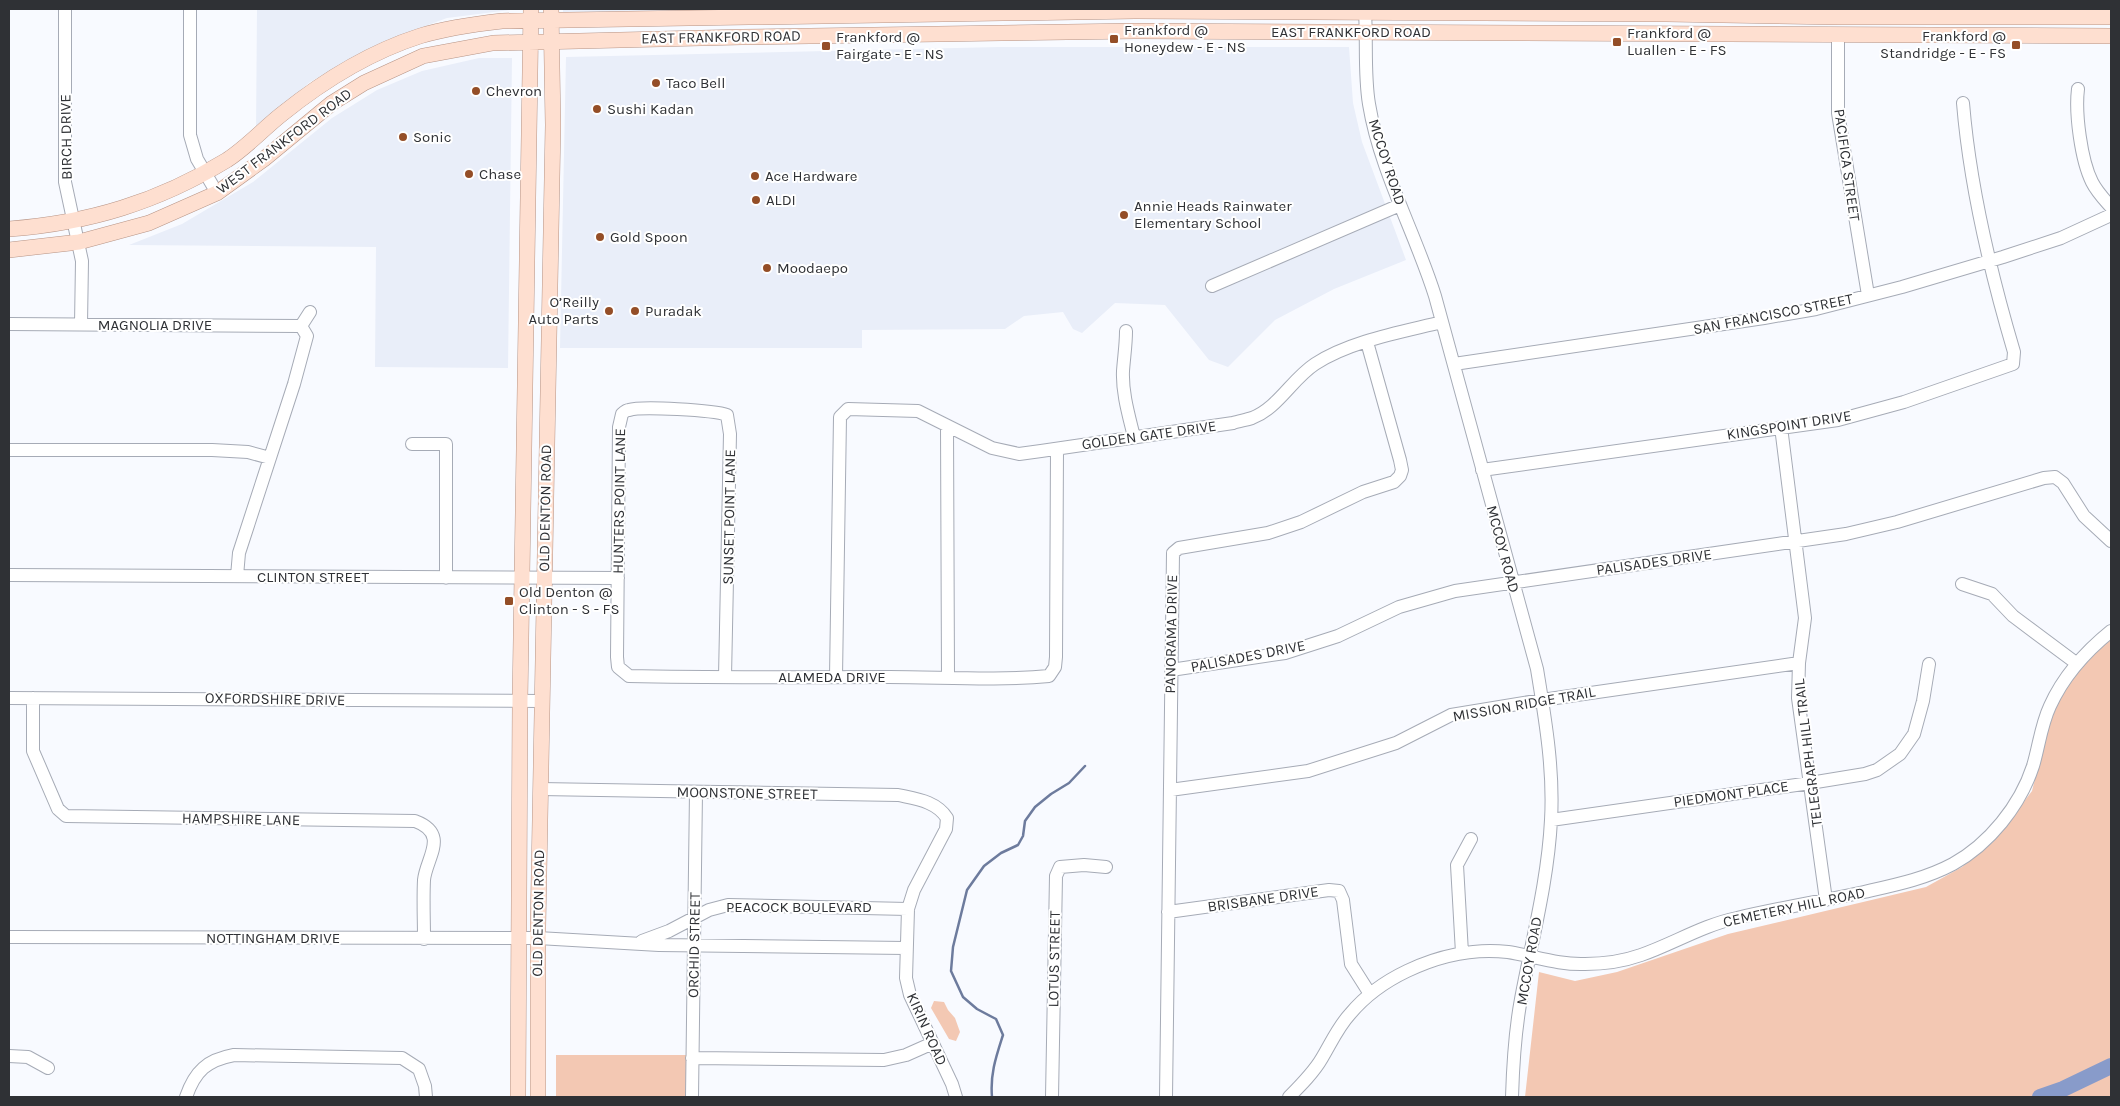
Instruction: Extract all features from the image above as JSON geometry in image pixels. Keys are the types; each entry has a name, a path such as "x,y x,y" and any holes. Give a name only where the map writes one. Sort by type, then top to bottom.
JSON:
{"main road":[{"name":"EAST FRANKFORD ROAD","path":"530,15 551,14 690,19 887,12 1135,10 1939,13 2111,16"},
{"name":"OLD DENTON ROAD","path":"538,1097 540,789 550,280 551,14"},
{"name":"WEST FRANKFORD ROAD","path":"9,229 53,225 126,209 172,190 206,172 238,152 282,113 319,87 376,53 420,36 459,27 530,15"},
{"name":"OLD DENTON ROAD","path":"518,1097 520,701 530,15"},
{"path":"690,19 690,38"},
{"name":"EAST FRANKFORD ROAD","path":"530,42 1135,31 2111,36"},
{"name":"WEST FRANKFORD ROAD","path":"9,250 78,242 149,223 217,192 264,159 332,103 387,71 423,56 449,50 493,43 530,42"},
{"path":"527,280 550,280"}],"street":[{"name":"BIRCH DRIVE","path":"65,9 65,182 82,262 81,324"},
{"path":"190,9 190,135 197,159 217,192"},
{"path":"1135,10 1135,31"},
{"path":"1568,11 1568,33"},
{"path":"887,12 888,34"},
{"name":"MCCOY ROAD","path":"1365,12 1368,103 1381,154 1424,260 1537,669 1542,700 1549,758 1551,820 1544,882 1520,1002 1514,1053 1512,1097"},
{"path":"1939,13 1939,36"},
{"name":"PACIFICA STREET","path":"1838,34 1838,113 1868,295"},
{"path":"2078,88 2077,113 2087,169 2099,194 2111,207"},
{"path":"1963,103 1966,134 1988,260"},
{"path":"1212,286 1400,204"},
{"name":"SAN FRANCISCO STREET","path":"1454,364 1816,309 1902,287 2003,257 2061,238 2111,215"},
{"name":"KINGSPOINT DRIVE","path":"1482,470 1838,420 1904,402 2013,364 2014,352 1988,260"},
{"path":"236,576 239,553 307,336 301,326 310,312"},
{"name":"GOLDEN GATE DRIVE","path":"836,677 840,417 848,409 907,409 927,414 947,426 1003,451 1019,454 1252,418 1268,408 1314,364 1333,354 1367,342 1442,322"},
{"name":"MAGNOLIA DRIVE","path":"9,324 301,326"},
{"path":"1126,331 1123,371 1125,398 1134,437"},
{"name":"PANORAMA DRIVE","path":"1166,1097 1172,563 1174,553 1179,548 1268,533 1301,522 1363,492 1394,482 1400,476 1402,470 1400,460 1367,342"},
{"name":"HUNTERS POINT LANE","path":"618,667 619,427 622,414 629,409 670,409"},
{"name":"SUNSET POINT LANE","path":"670,409 718,412 727,415 729,424 725,677"},
{"path":"947,426 948,677"},
{"name":"TELEGRAPH HILL TRAIL","path":"1781,427 1805,618 1799,663 1798,698 1826,900"},
{"path":"412,444 446,444 446,578"},
{"name":"ALAMEDA DRIVE","path":"618,667 629,676 1016,679 1049,676 1055,667 1056,657 1057,448"},
{"path":"9,450 212,450 248,452 270,458"},
{"name":"PALISADES DRIVE","path":"1172,670 1285,653 1338,636 1399,607 1455,591 1846,534 1897,522 2010,488 2055,477 2063,482 2084,516 2111,541"},
{"name":"CLINTON STREET","path":"9,575 618,578"},
{"path":"1962,584 1992,594 2013,616 2076,663"},
{"name":"CEMETERY HILL ROAD","path":"1289,1097 1322,1058 1349,1014 1370,994 1408,970 1462,953 1492,951 1564,963 1584,964 1639,956 1694,932 1736,918 1900,884 1934,874 1956,862 1988,837 2004,820 2025,786 2038,749 2044,720 2060,686 2076,663 2111,631"},
{"name":"MISSION RIDGE TRAIL","path":"1170,790 1308,771 1396,743 1451,715 1799,663"},
{"name":"PIEDMONT PLACE","path":"1551,820 1810,783 1865,774 1877,770 1900,754 1910,742 1918,721 1929,664"},
{"name":"OXFORDSHIRE DRIVE","path":"9,698 542,701"},
{"name":"HAMPSHIRE LANE","path":"33,698 33,751 58,810 66,816 414,821 424,824 430,832 434,843 433,854 424,879 424,939"},
{"name":"MOONSTONE STREET","path":"540,789 898,795 936,805 947,818"},
{"name":"ORCHID STREET","path":"692,1097 696,792"},
{"name":"KIRIN ROAD","path":"947,818 946,829 914,890 908,909 906,978 910,995 956,1097"},
{"path":"1462,953 1457,865 1471,839"},
{"name":"LOTUS STREET","path":"1052,1097 1056,876 1060,867 1084,865 1106,867"},
{"name":"BRISBANE DRIVE","path":"1168,912 1329,890 1339,891 1342,900 1351,964 1370,994"},
{"name":"PEACOCK BOULEVARD","path":"638,943 669,931 709,910 728,905 908,909"},
{"name":"NOTTINGHAM DRIVE","path":"9,937 538,938"},
{"name":"PEACOCK BOULEVARD","path":"538,938 694,945 906,948"},
{"path":"692,1058 884,1060 906,1055 933,1043"},
{"path":"186,1097 201,1070 216,1060 234,1055 402,1058 420,1069 426,1097"},
{"path":"9,1056 28,1057 48,1068"}],"shaded area":[{"path":"257,9 518,9 447,18 382,42 310,82 256,130"},
{"path":"563,9 700,9 700,11 563,12"},
{"path":"999,47 1349,47 1353,103 1362,142 1406,260 1334,289 1275,320 1228,367 1209,360 1165,305 1115,303 1082,333 1073,329 1063,312 1024,316 1005,329 862,330 862,348 560,348 566,57"},
{"path":"479,58 512,58 508,368 375,367 376,247 129,245 182,224 253,182 332,118 377,90 422,71"},
{"path":"2111,635 2111,1097 1525,1097 1539,972 1575,981 1617,972 1728,934 1926,887 1962,867 1993,842 2032,791 2052,711 2078,668"},
{"path":"934,1001 944,1002 955,1018 960,1032 956,1041 949,1039 931,1008"},
{"path":"556,1055 687,1055 686,1097 556,1097"}],"waterway":[{"path":"992,1097 993,1073 1003,1035 996,1019 977,1009 963,997 951,971 953,947 967,890 984,866 1001,853 1018,845 1023,836 1025,821 1035,807 1069,783 1085,766"},
{"path":"2040,1097 2063,1089 2111,1066"}],"place":[{"name":"Frankford @ Honeydew - E - NS","path":"1114,39"},
{"name":"Frankford @ Luallen - E - FS","path":"1617,42"},
{"name":"Frankford @ Standridge - E - FS","path":"2016,45"},
{"name":"Frankford @ Fairgate - E - NS","path":"826,46"},
{"name":"Taco Bell","path":"656,83"},
{"name":"Chevron","path":"476,91"},
{"name":"Sushi Kadan","path":"597,109"},
{"name":"Sonic","path":"403,137"},
{"name":"Chase","path":"469,174"},
{"name":"Ace Hardware","path":"755,176"},
{"name":"ALDI","path":"756,200"},
{"name":"Annie Heads Rainwater Elementary School","path":"1124,215"},
{"name":"Gold Spoon","path":"600,237"},
{"name":"Moodaepo","path":"767,268"},
{"name":"O’Reilly Auto Parts","path":"609,311"},
{"name":"Puradak","path":"635,311"},
{"name":"Old Denton @ Clinton - S - FS","path":"509,601"}]}
